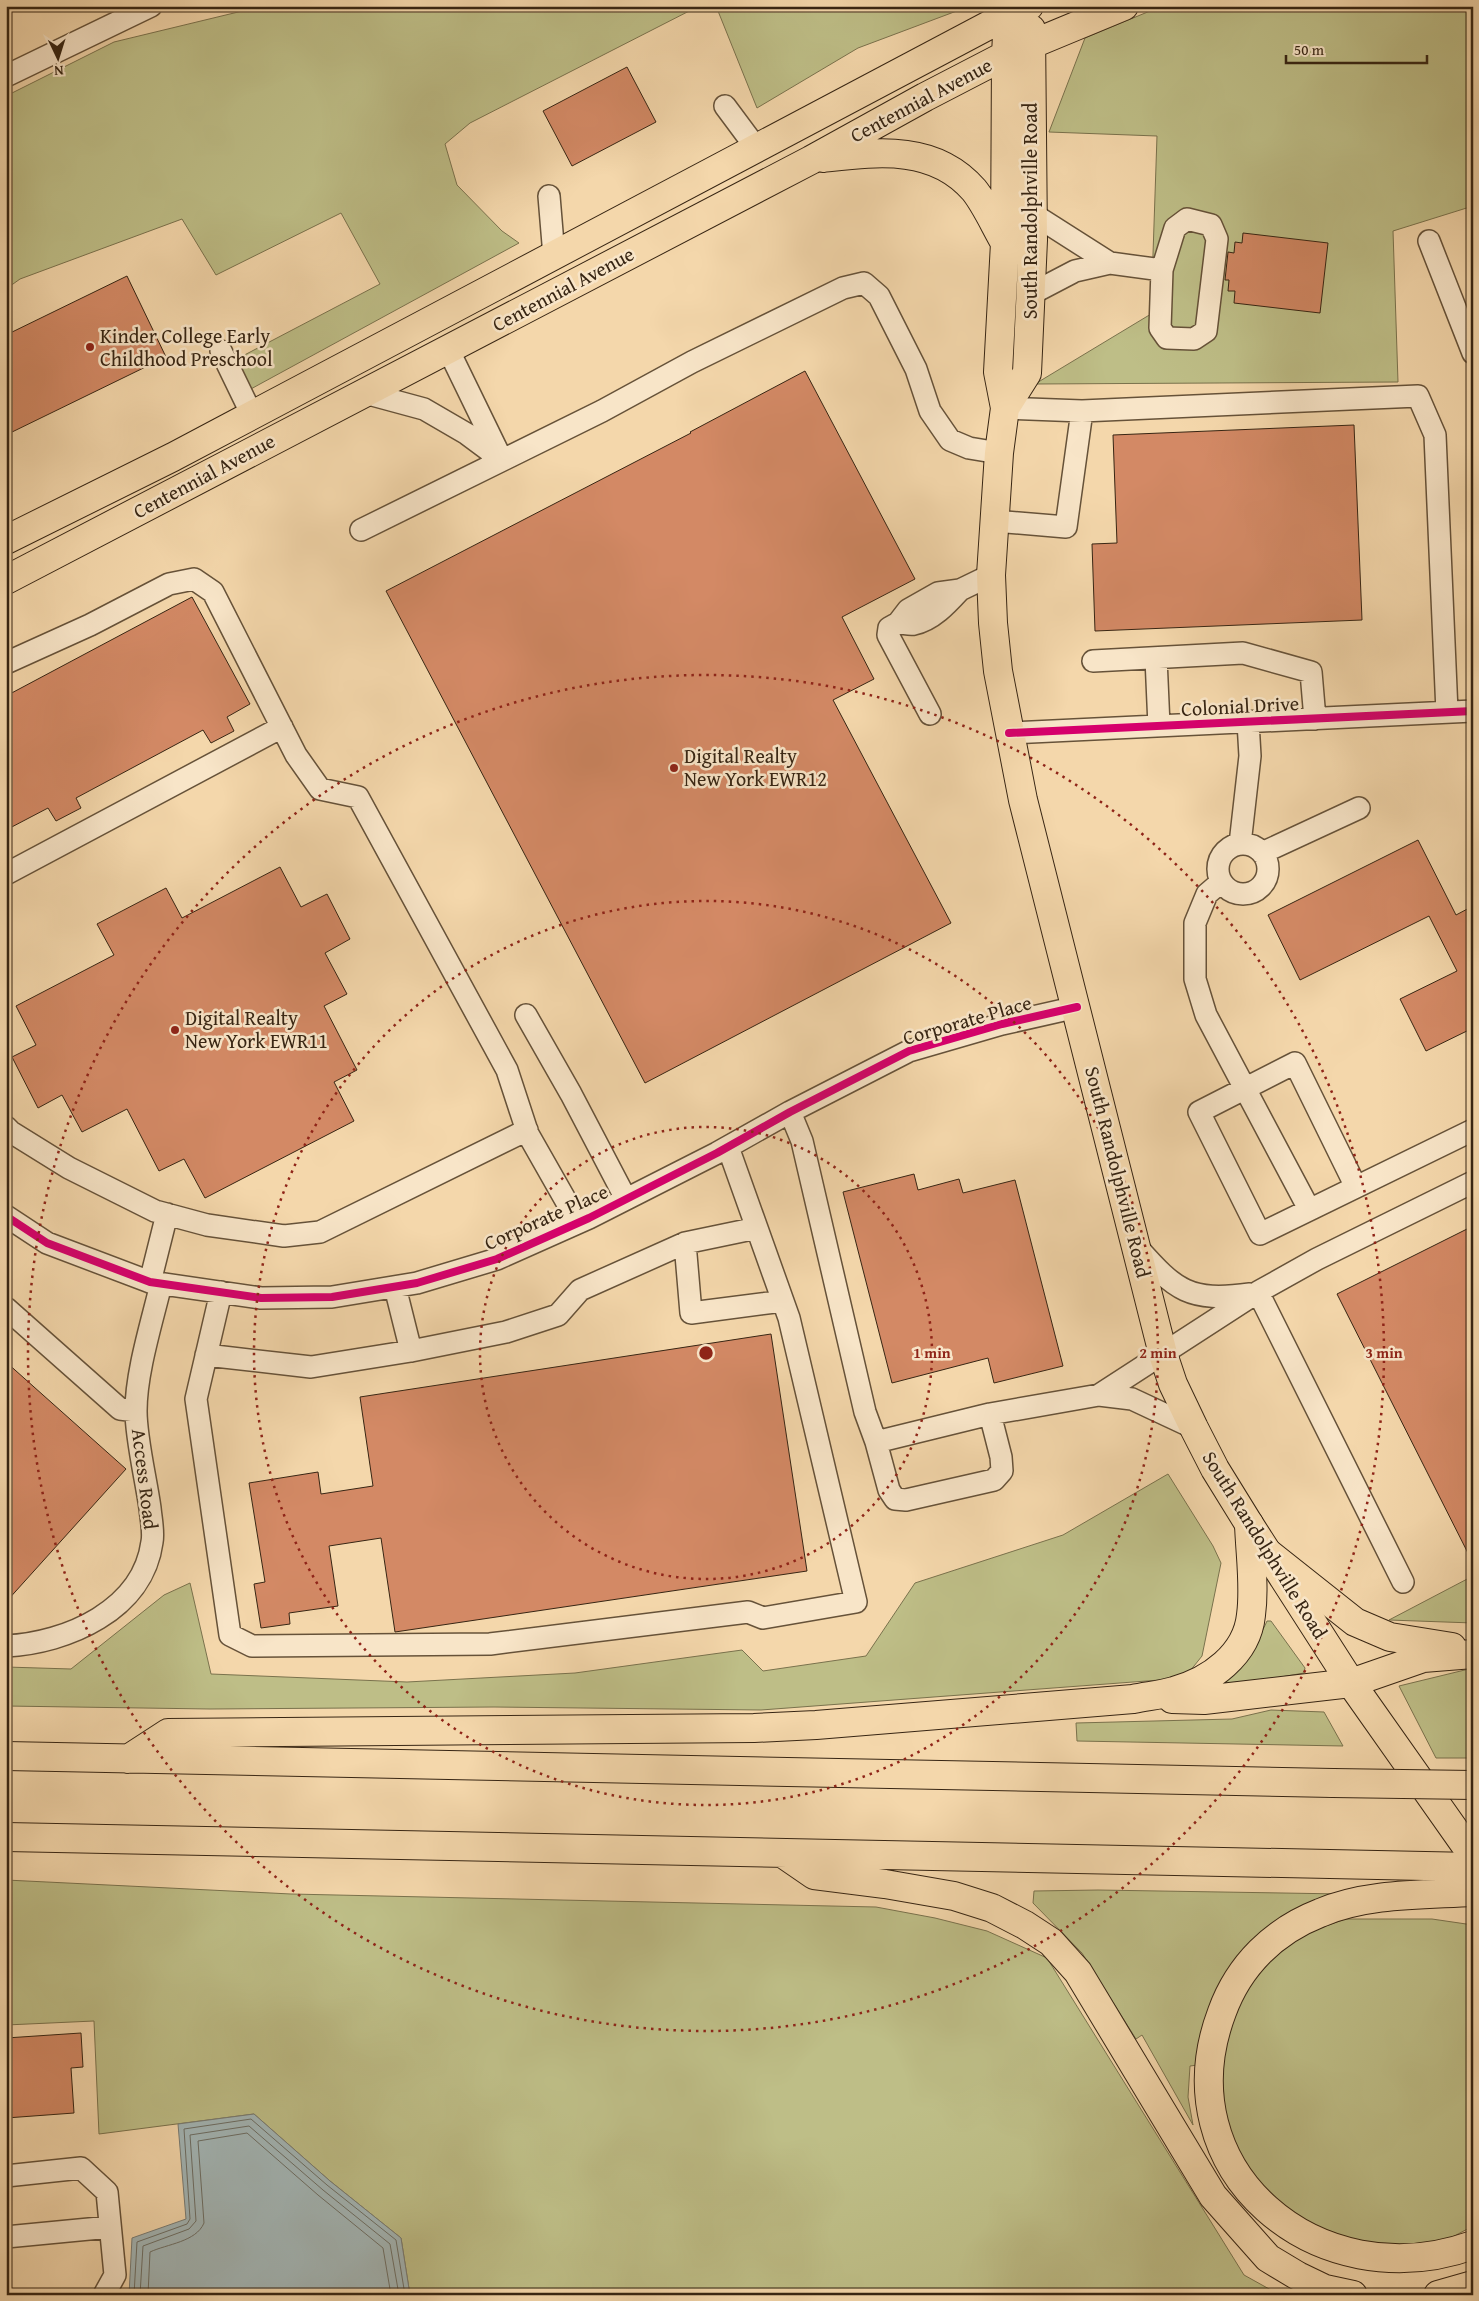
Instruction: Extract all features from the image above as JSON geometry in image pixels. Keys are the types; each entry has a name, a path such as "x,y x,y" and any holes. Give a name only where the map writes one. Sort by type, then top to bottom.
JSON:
{"main road":[{"name":"Centennial Avenue","path":"6,580 811,160 925,96 1018,50 1124,6"},
{"name":"Centennial Avenue","path":"7,539 252,415 1020,8"},
{"name":"South Randolphville Road","path":"1020,8 998,372 1005,408 999,453 991,575 992,623 997,661 1023,800 1163,1354 1173,1384 1215,1469 1249,1524 1351,1683 1473,1856"},
{"name":"South Randolphville Road","path":"1005,408 1027,373 1031,294 1033,214 1018,50"},
{"path":"811,160 876,152 911,155 948,167 974,191 1005,244"},
{"path":"128,1759 168,1733 816,1725 1133,1698 1173,1692 1199,1683 1216,1672 1238,1649 1251,1618 1253,1599 1249,1524"},
{"path":"1268,1553 1355,1622 1390,1637 1473,1652"},
{"path":"1133,1698 1204,1700 1351,1683 1423,1658 1473,1652"},
{"path":"6,1756 1473,1785"},
{"path":"6,1837 1473,1867"},
{"path":"782,1853 814,1875 885,1884 954,1896 992,1908 1025,1925 1051,1942 1078,1972 1213,2196 1268,2258 1298,2276 1326,2289 1353,2295"},
{"path":"1473,1892 1400,1896 1353,1903 1320,1912 1294,1925 1265,1944 1229,1993 1211,2046 1208,2072 1211,2115 1223,2154 1238,2182 1272,2218 1289,2232 1335,2256 1381,2264 1402,2264 1437,2258 1473,2245"},
{"path":"1438,2295 1473,2285"}],"street":[{"path":"6,76 151,6"},
{"path":"725,106 757,149"},
{"path":"549,196 554,256"},
{"path":"1033,214 1110,263"},
{"path":"1187,220 1211,225 1217,239 1206,331 1194,339 1167,338 1160,328 1162,270 1175,228 1187,220"},
{"path":"1429,241 1473,352"},
{"path":"1031,294 1075,271 1110,263 1162,270"},
{"path":"361,530 602,411 692,362 843,288 864,283 879,296 916,369 930,411 950,440 969,448 999,453"},
{"path":"448,349 502,460"},
{"path":"221,351 252,415"},
{"path":"365,393 424,409 467,434 502,460"},
{"path":"1005,408 1082,411 1418,396 1436,434 1447,712"},
{"path":"994,521 1066,527 1082,411"},
{"path":"930,714 888,635 889,628 898,623 908,610 938,593 960,590 991,575"},
{"path":"6,663 90,626 169,584 194,579 213,592 296,755 320,789 358,797 506,1070 526,1130 578,1222"},
{"path":"1093,661 1244,653 1311,672 1315,719"},
{"path":"1156,658 1159,726"},
{"name":"Colonial Drive","path":"1009,733 1473,711"},
{"path":"1240,844 1250,756 1248,722"},
{"path":"6,874 282,727"},
{"path":"1262,853 1359,808"},
{"path":"1240,844 1256,848 1262,853 1266,860 1267,877 1257,890 1241,894 1226,888 1221,882 1217,866 1225,851 1240,844"},
{"path":"1221,882 1207,894 1195,923 1195,978 1206,1015 1309,1209"},
{"name":"Corporate Place","path":"6,1216 47,1244 156,1283 261,1298 332,1297 417,1283 497,1258 578,1222 728,1147 790,1112 909,1051 1002,1024 1076,1007"},
{"path":"526,1015 571,1094 626,1198"},
{"path":"1356,1187 1295,1063 1198,1112 1260,1234 1473,1130"},
{"path":"790,1112 802,1141 865,1412 876,1442 889,1490 894,1499 906,1500 994,1480 1002,1471 1001,1457 990,1414"},
{"path":"6,1127 11,1132 70,1168 155,1211 207,1225 284,1236 320,1232 526,1130"},
{"path":"221,1292 196,1399 230,1635 252,1646 490,1644 748,1612 763,1618 856,1602 789,1318 728,1147"},
{"path":"1099,1395 1163,1354 1188,1335 1258,1292 1317,1259 1473,1182"},
{"name":"Access Road","path":"6,1646 33,1643 73,1631 98,1620 123,1600 138,1582 146,1564 153,1542 136,1412 138,1387 167,1214"},
{"path":"206,1355 311,1367 410,1351 506,1332 558,1315 580,1290 685,1243 757,1228"},
{"path":"685,1243 690,1313 783,1302"},
{"path":"1136,1246 1162,1276 1176,1287 1199,1295 1224,1297 1258,1292"},
{"path":"396,1287 410,1351"},
{"path":"1258,1292 1403,1582"},
{"path":"6,1308 120,1409 136,1412"},
{"path":"876,1442 990,1414 1099,1395 1132,1399 1194,1428"},
{"path":"6,2176 81,2168 107,2192 115,2275 104,2295"},
{"path":"6,2236 110,2227"}],"green space":[{"path":"263,6 699,6 470,123 445,144 457,185 502,231 519,243 249,390 233,361 380,284 341,213 216,275 182,219 20,279 6,289 6,96 114,42"},
{"path":"716,6 970,6 858,48 757,108"},
{"path":"1162,6 1473,6 1473,206 1393,231 1398,382 1035,384 1151,314 1157,136 1049,132 1085,38"},
{"path":"1168,1474 1213,1546 1221,1563 1202,1656 1190,1671 1173,1679 761,1710 494,1707 210,1709 6,1706 6,1667 71,1669 164,1595 190,1583 211,1674 407,1682 575,1673 742,1650 763,1671 866,1656 915,1583 1063,1535"},
{"path":"1471,1577 1473,1623 1389,1620"},
{"path":"1267,1621 1271,1621 1305,1668 1304,1673 1212,1689 1250,1651"},
{"path":"1473,1668 1473,1758 1436,1758 1399,1686"},
{"path":"1271,1710 1324,1712 1343,1746 1077,1741 1076,1723 1232,1719"},
{"path":"6,1880 291,1894 876,1907 935,1918 987,1931 1047,1958 1244,2275 1280,2295 410,2295 401,2238 330,2181 254,2114 99,2134 94,2021 6,2025"},
{"path":"1098,1890 1343,1894 1287,1916 1198,2065 1190,2066 1188,2097 1193,2125 1142,2035 1136,2039 1082,1953 1033,1903 1034,1891"},
{"path":"1345,1919 1432,1919 1473,1925 1473,2226 1445,2241 1375,2247 1291,2218 1243,2169 1228,2131 1220,2083 1224,2037 1243,1993 1272,1959 1304,1934"}],"water":[{"path":"254,2114 330,2181 401,2238 410,2295 129,2295 132,2238 186,2219 178,2124"}],"building":[{"path":"627,67 656,122 572,166 543,111"},
{"path":"1243,233 1328,243 1320,313 1234,303 1235,291 1228,291 1229,280 1225,280 1228,252 1234,253 1235,242 1242,243"},
{"path":"127,276 166,357 10,433 6,425 6,335"},
{"name":"Digital Realty New York EWR12","path":"805,371 915,579 842,617 874,679 833,700 951,923 645,1083 386,591 691,433"},
{"path":"1354,425 1362,620 1095,631 1092,544 1117,543 1113,435"},
{"path":"192,597 250,704 227,717 234,731 211,743 203,730 76,798 81,808 56,821 48,808 6,830 6,696"},
{"path":"1418,840 1456,915 1473,906 1473,1028 1426,1051 1400,999 1457,971 1429,916 1300,980 1268,915"},
{"name":"Digital Realty New York EWR11","path":"280,867 301,907 327,894 350,939 325,953 347,994 324,1006 357,1070 334,1082 354,1121 205,1198 184,1159 159,1171 127,1109 82,1132 62,1095 38,1108 12,1057 36,1045 16,1006 114,955 97,924 166,888 182,918"},
{"path":"914,1174 918,1190 959,1179 963,1193 1015,1180 1063,1366 994,1383 988,1358 892,1383 843,1192"},
{"path":"1473,1226 1473,1563 1337,1294"},
{"path":"771,1334 807,1571 395,1632 381,1538 329,1546 338,1606 289,1613 290,1624 261,1628 254,1584 265,1582 249,1483 318,1472 321,1494 373,1486 360,1397"},
{"path":"6,1362 126,1469 6,1602"},
{"path":"81,2033 83,2067 71,2068 74,2113 6,2118 6,2038"}],"cycle path":[{"path":"1009,733 1473,711"},
{"path":"6,1216 47,1243 150,1282 261,1298 332,1297 417,1283 497,1259 589,1218 717,1153 790,1112 909,1051 1002,1024 1077,1007"}],"place":[{"name":"Kinder College Early Childhood Preschool","path":"90,347"},
{"name":"Digital Realty New York EWR12","path":"674,768"},
{"name":"Digital Realty New York EWR11","path":"175,1030"}]}
